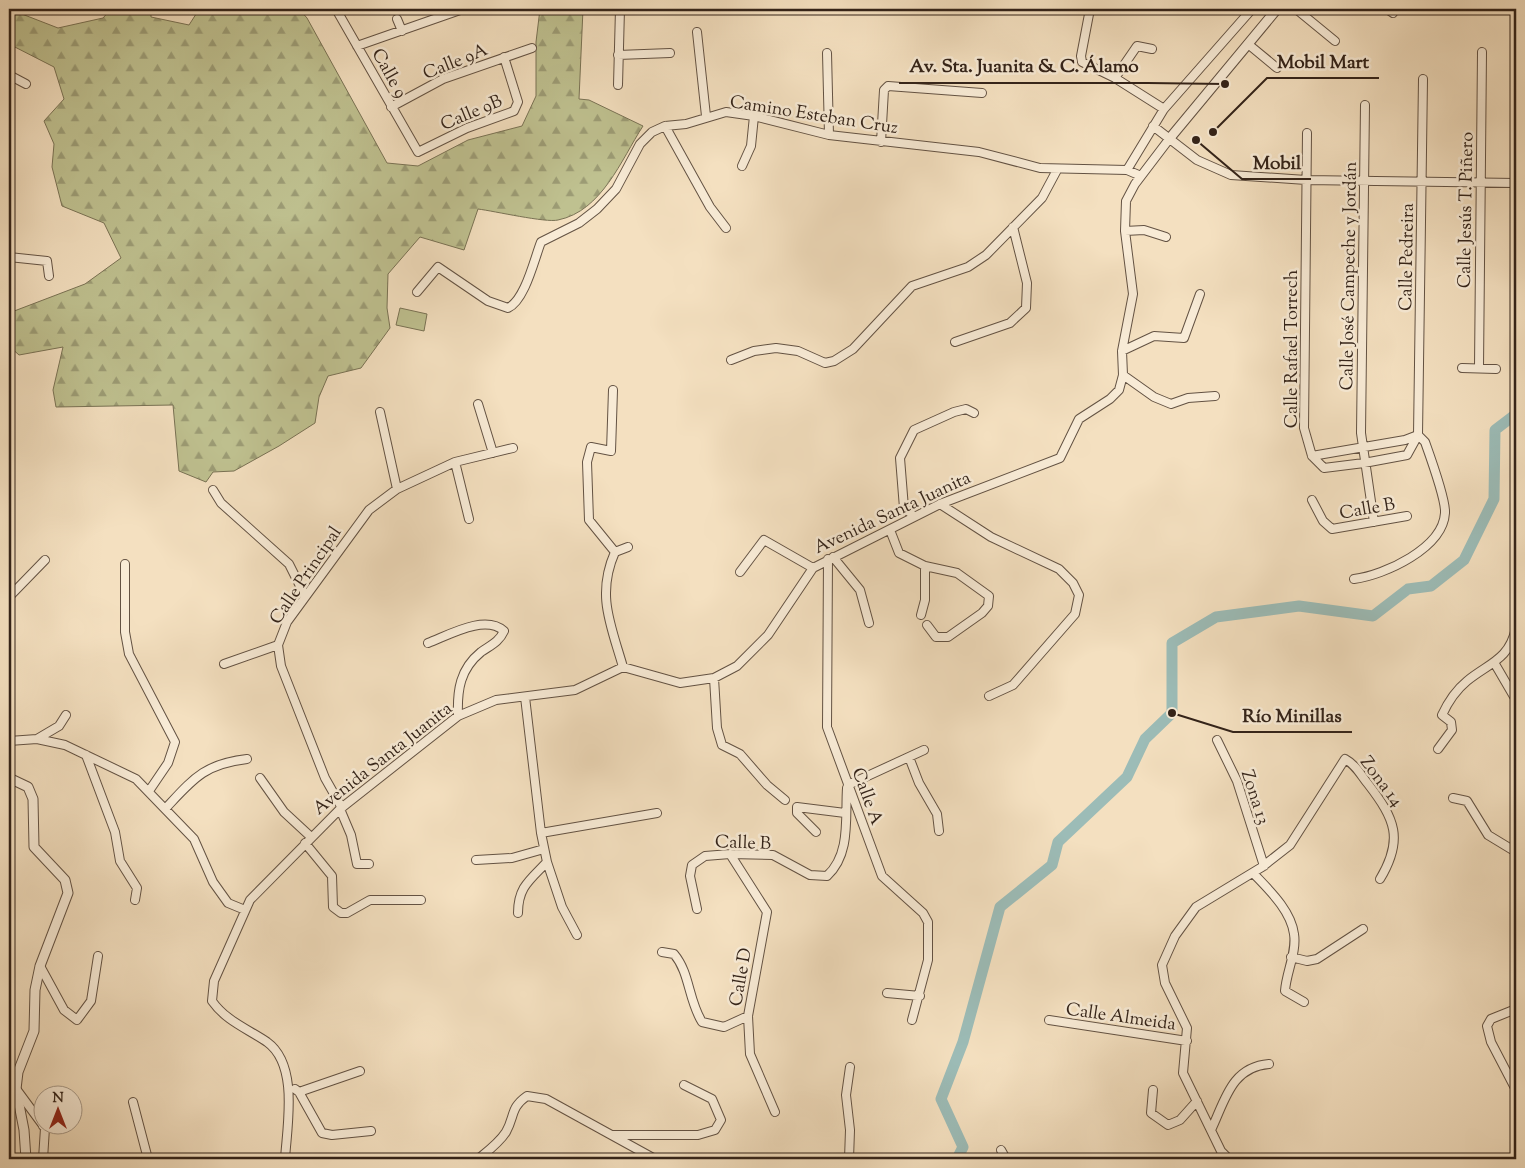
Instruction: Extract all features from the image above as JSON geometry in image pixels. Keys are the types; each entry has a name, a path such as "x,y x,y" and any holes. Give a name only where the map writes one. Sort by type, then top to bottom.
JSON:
{"street":[{"name":"Calle 9","path":"336,9 418,152"},
{"path":"437,18 438,9"},
{"path":"357,46 463,9"},
{"path":"618,85 620,9"},
{"path":"1127,170 1164,109 1252,9"},
{"name":"Avenida Santa Juanita","path":"286,1159 289,1085 280,1058 269,1044 221,1013 212,1001 214,982 250,900 341,809 458,716 496,700 575,690 623,667 680,683 714,678 737,666 768,636 813,568 940,504 1060,458 1079,419 1110,399 1119,390 1123,375 1122,351 1133,294 1125,231 1126,201 1141,176 1170,138 1277,9"},
{"path":"1296,9 1335,41"},
{"path":"1090,12 1081,56 1082,62 1115,78 1164,109"},
{"path":"397,19 402,31"},
{"path":"697,32 706,116"},
{"path":"1248,44 1277,68"},
{"path":"1115,78 1137,46 1152,49"},
{"name":"Calle 9A","path":"391,107 443,79 532,48"},
{"name":"Calle Jesús T. Piñero","path":"1478,368 1482,52"},
{"path":"618,55 670,53"},
{"path":"827,53 828,135"},
{"name":"Calle 9B","path":"418,152 468,128 514,111 518,102 504,58"},
{"path":"9,75 26,84"},
{"name":"Calle Pedreira","path":"1418,435 1423,79"},
{"path":"881,142 884,90 888,86 982,93"},
{"name":"Calle José Campeche y Jordán","path":"1364,464 1362,447 1365,105"},
{"name":"Camino Esteban Cruz","path":"417,292 438,267 488,301 508,308 515,305 524,290 541,242 579,223 597,209 616,189 640,144 652,132 665,126 686,124 706,116 726,112 754,116 828,135 979,152 1040,168 1057,170 1127,170 1141,176"},
{"path":"742,166 751,146 754,116"},
{"path":"665,126 710,207 726,228"},
{"path":"1153,126 1197,160 1231,175 1306,180 1516,183"},
{"name":"Calle Rafael Torrech","path":"1307,132 1304,428 1312,456"},
{"path":"730,360 754,351 776,348 798,352 825,363 834,361 853,349 912,286 968,267 986,254 1042,198 1057,170"},
{"path":"955,342 1010,323 1026,308 1027,283 1013,227"},
{"path":"1125,231 1144,230 1166,237"},
{"path":"9,257 47,261 49,276"},
{"path":"1122,351 1154,336 1184,338 1200,294"},
{"path":"1462,368 1496,369"},
{"path":"1123,375 1154,397 1171,404 1188,398 1215,396"},
{"path":"613,390 611,451 590,447 587,462 588,520 615,552"},
{"path":"478,404 493,453"},
{"path":"914,516 904,508 900,458 914,430 954,412 966,410 974,413"},
{"path":"380,412 398,489"},
{"path":"1312,456 1405,440 1418,435"},
{"path":"1312,456 1324,468 1364,464 1407,454 1418,435"},
{"path":"1354,579 1373,577 1422,550 1439,534 1445,512 1425,442 1418,435"},
{"name":"Calle Principal","path":"369,864 357,864 351,834 325,778 281,666 278,645 287,622 369,510 398,489 455,462 513,448"},
{"path":"455,462 469,519"},
{"path":"1364,464 1374,522"},
{"path":"213,490 221,503 289,564 305,596"},
{"name":"Calle B","path":"1312,500 1323,521 1332,529 1407,516"},
{"path":"940,504 991,537 1059,569 1073,583 1078,595 1075,614 1013,685 989,696"},
{"path":"890,530 899,553 925,566 957,573 989,596 988,606 982,614 948,637 936,637 927,625"},
{"path":"740,572 764,540 813,568"},
{"path":"623,667 605,601 609,565 615,552 628,547"},
{"path":"830,558 860,590 869,623"},
{"name":"Calle A","path":"830,558 827,727 882,876 923,912 928,922 928,960 920,996 912,1020"},
{"path":"9,597 45,560"},
{"path":"125,564 125,632 129,654 175,742 168,763 149,791"},
{"path":"921,615 926,600 925,566"},
{"path":"428,643 481,624 498,626 504,631 500,640 480,653 464,670 457,692 458,716"},
{"path":"1438,750 1452,730 1451,722 1442,715 1456,692 1477,673 1495,664 1509,647 1516,628"},
{"path":"224,664 278,645"},
{"path":"1495,664 1516,700"},
{"path":"714,678 717,728 722,746 740,754 767,785 784,800"},
{"path":"525,697 544,849 562,907 577,935"},
{"path":"37,739 59,726 66,715"},
{"path":"9,741 37,739 65,745 136,779 194,839 213,882 228,903 244,910"},
{"name":"Zona 13","path":"1217,740 1237,781 1264,866"},
{"path":"847,784 924,750"},
{"path":"86,755 116,832 120,861 137,888 135,900"},
{"path":"909,757 919,783 937,814 939,831"},
{"path":"165,809 196,775 225,762 247,759"},
{"name":"Zona 14","path":"1264,866 1290,845 1345,759 1354,764 1382,802 1393,821 1391,860 1380,879"},
{"path":"9,778 28,788 33,799 34,847 65,880 68,893 40,966 35,990 34,1031 18,1072 16,1089 24,1130 26,1159"},
{"path":"260,778 284,812 308,840 332,876 333,907 341,913 347,913 370,900 421,900"},
{"name":"Calle B","path":"697,909 690,876 692,865 705,856 730,854 773,855 810,875 827,876 837,867 844,851 847,784"},
{"path":"1453,798 1467,801 1488,835 1516,852"},
{"path":"816,832 800,817 796,808 846,813"},
{"path":"541,832 656,813"},
{"path":"476,860 512,858 544,849"},
{"name":"Calle D","path":"730,854 767,912 748,1016 750,1054 775,1112"},
{"path":"518,913 518,901 522,889 547,862"},
{"path":"1229,1159 1221,1151 1183,1073 1188,1041 1187,1028 1165,983 1162,965 1175,936 1196,907 1264,866"},
{"path":"1253,873 1275,897 1290,921 1295,934 1284,991 1304,1002"},
{"path":"1291,957 1307,961 1318,959 1363,929"},
{"path":"662,952 674,954 682,963 693,1008 702,1022 724,1027 748,1016"},
{"path":"40,966 64,1010 77,1020 91,1001 98,956"},
{"path":"887,993 920,996"},
{"path":"1516,1009 1491,1018 1487,1026 1491,1042 1516,1090"},
{"name":"Calle Almeida","path":"1049,1020 1188,1041"},
{"path":"1211,1130 1235,1078 1258,1065 1268,1064"},
{"path":"849,1159 850,1130 846,1096 850,1067"},
{"path":"299,1092 360,1071"},
{"path":"611,1135 698,1136 714,1130 721,1120 712,1099 684,1084"},
{"path":"289,1085 299,1092 322,1132 332,1135 371,1130"},
{"path":"16,1089 32,1110"},
{"path":"1153,1090 1151,1112 1168,1124 1180,1120 1197,1102"},
{"path":"478,1159 495,1146 506,1131 516,1104 527,1096 546,1100 611,1135 643,1155 655,1159"},
{"path":"133,1102 148,1159"},
{"path":"43,1159 44,1136"},
{"path":"1001,1150 1006,1159"}],"green space":[{"path":"9,9 58,28 103,18 111,9 151,9 151,17 189,25 198,11 218,11 219,9 299,9 307,18 387,163 418,166 468,140 522,126 536,96 536,42 540,9 583,9 579,99 589,100 643,126 609,182 587,206 573,215 552,220 478,209 464,250 420,237 388,274 387,308 390,328 361,368 328,376 319,397 315,423 234,471 213,472 206,482 179,471 173,405 56,407 53,390 63,347 19,355 9,346 9,313 85,284 121,258 104,223 62,206 52,167 54,144 44,121 64,99 54,67 9,44"},
{"path":"400,308 427,314 424,331 396,325"}],"waterway":[{"path":"957,1159 963,1147 941,1099 963,1042 1000,907 1052,865 1058,842 1127,777 1145,739 1172,713 1172,643 1216,617 1299,606 1373,616 1408,589 1431,586 1464,560 1494,499 1495,430 1516,414"}],"place":[{"name":"Av. Sta. Juanita & C. Álamo","path":"1225,84"},
{"name":"Mobil Mart","path":"1213,132"},
{"name":"Mobil","path":"1196,140"},
{"name":"Río Minillas","path":"1172,713"}]}
